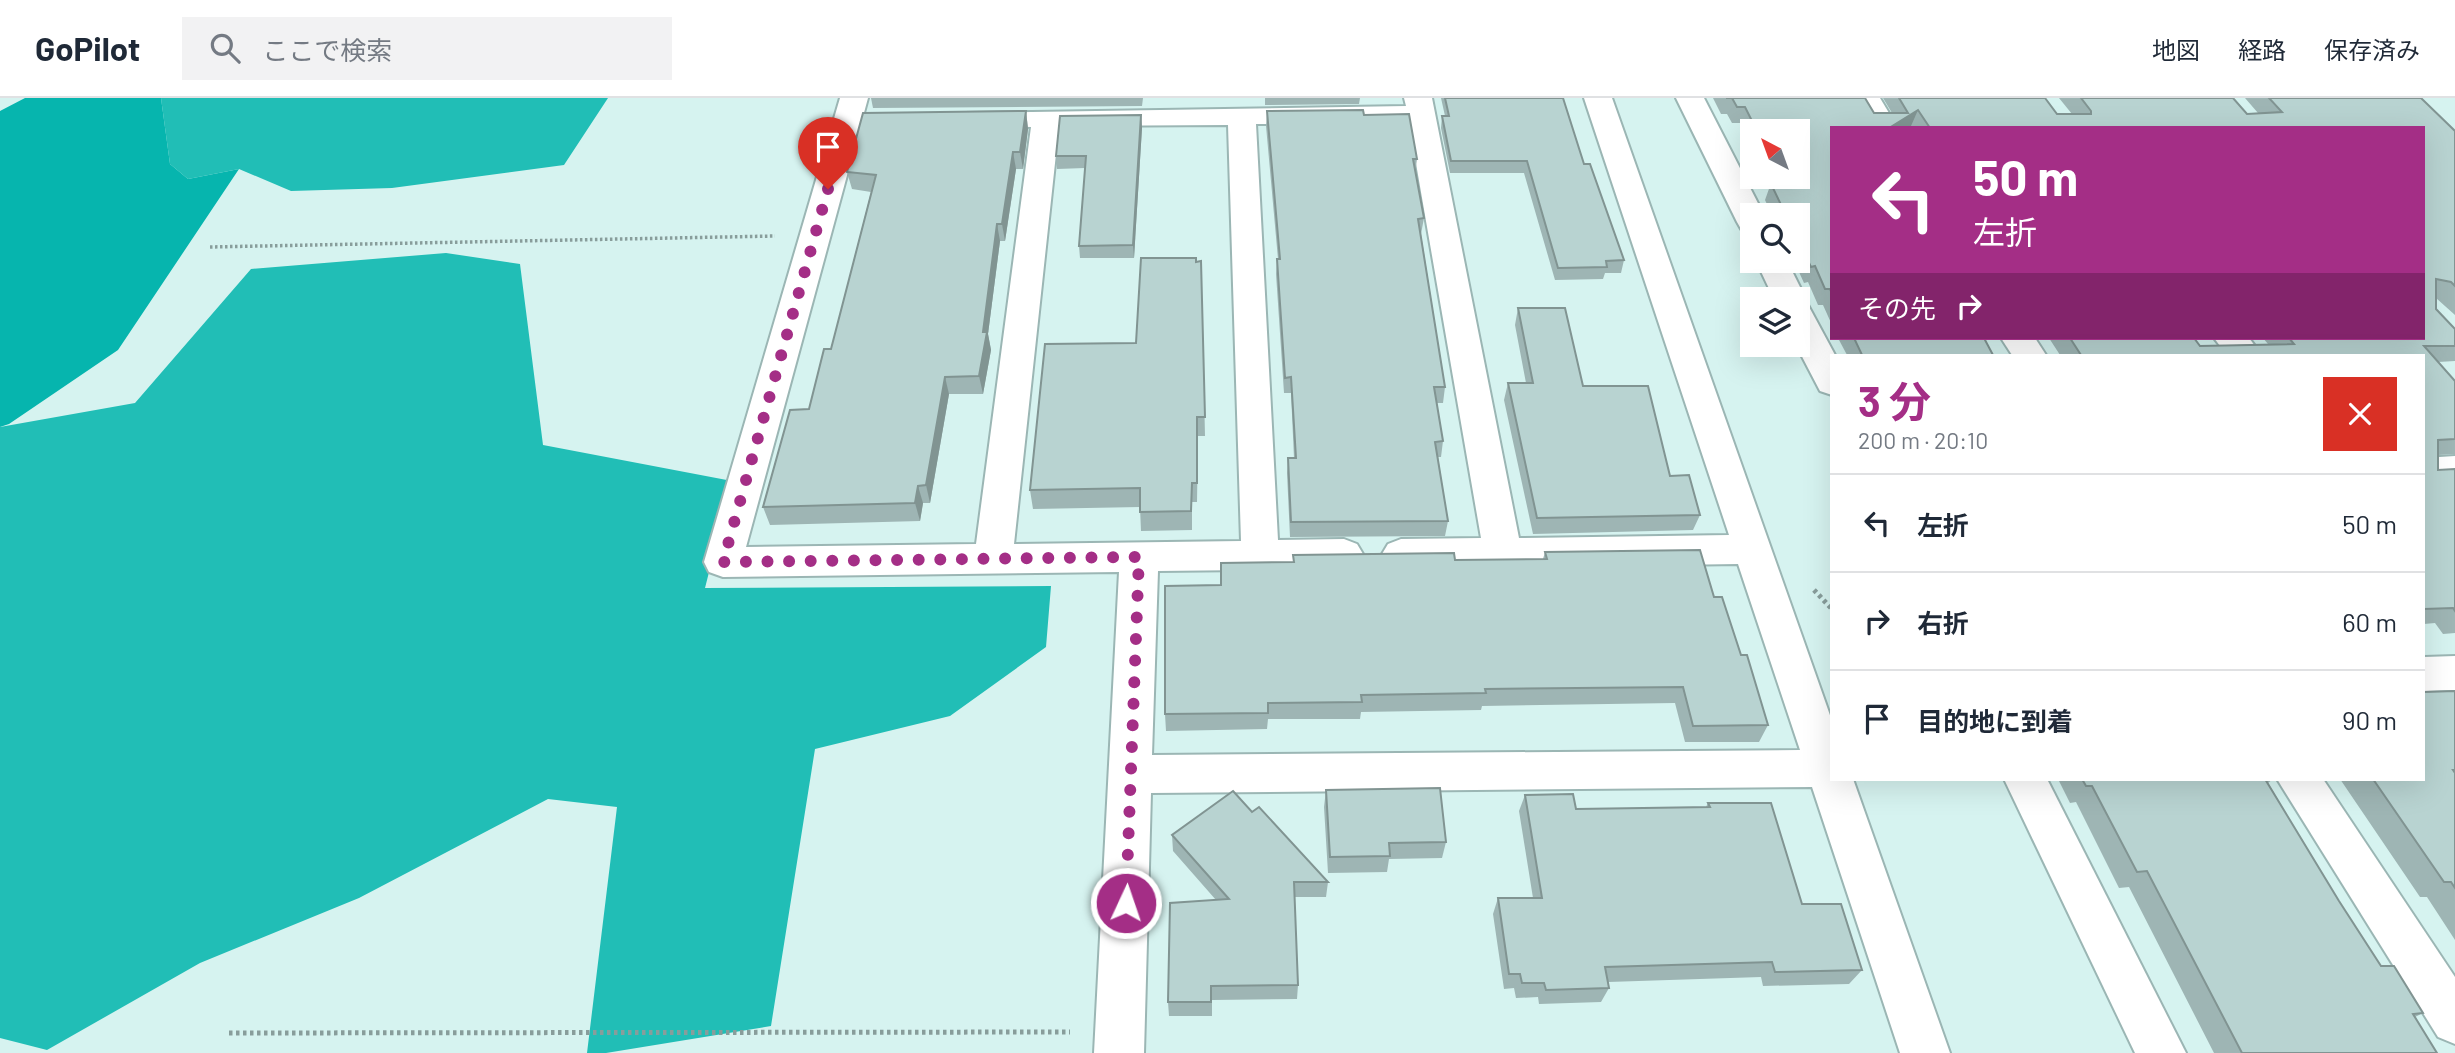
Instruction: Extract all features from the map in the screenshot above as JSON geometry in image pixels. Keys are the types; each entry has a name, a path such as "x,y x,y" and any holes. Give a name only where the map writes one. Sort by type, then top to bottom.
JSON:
{"street":[{"path":"1598,98 1830,774"},
{"path":"1690,98 1742,203"},
{"path":"1866,98 1883,126"},
{"path":"954,119 1242,116 1420,106 1503,553"},
{"path":"859,112 814,235 723,562 1753,549"},
{"path":"1242,116 1260,555"},
{"path":"993,558 1046,118"},
{"path":"1810,339 1830,379"},
{"path":"2233,340 2244,354"},
{"path":"2425,471 2455,469"},
{"path":"1120,1042 1139,557"},
{"path":"2425,674 2455,673"},
{"path":"1132,774 1828,768"},
{"path":"1832,781 1925,1053"},
{"path":"2026,781 2161,1053"},
{"path":"2300,781 2455,1020"}],"path":[{"path":"210,247 814,235"},
{"path":"229,1032 1120,1042"}],"shaded area":[{"path":"25,98 161,98 170,164 188,179 239,169 118,350 9,424 0,427 0,111"},
{"path":"161,98 608,98 564,165 392,188 291,191 239,169 188,179 170,164"},
{"path":"446,253 520,264 543,445 732,481 705,588 1051,586 1046,647 950,716 815,749 771,1026 606,1053 587,1053 617,807 548,799 359,898 200,963 47,1050 0,1038 0,427 135,403 251,269"}],"building":[{"path":"1445,98 1563,98 1584,164 1590,164 1624,260 1606,261 1607,267 1558,268 1527,161 1451,161 1442,116 1449,116"},
{"path":"1732,98 1865,98 1874,113 1908,113 1899,98 2045,98 2057,114 2091,114 2081,98 2233,98 2247,114 2282,112 2269,98 2421,98 2455,131 2455,286 2451,282 2436,279 2436,309 2455,329 2455,346 2424,346 2455,381 2455,439 2438,440 2438,470 2455,469 2455,611 2453,608 2425,609 2425,354 2080,354 2071,340 2196,340 2200,346 2294,344 2291,340 2425,340 2425,126 1929,126 1918,110 1892,126 1830,126 1830,289 1825,289 1815,266 1810,265 1810,203 1780,203 1773,189 1810,189 1810,119 1751,119 1745,107 1737,107"},
{"path":"1363,110 1364,115 1409,114 1417,159 1413,159 1424,218 1418,219 1445,387 1434,387 1443,441 1435,442 1448,521 1291,522 1288,458 1296,458 1291,377 1285,378 1277,259 1280,259 1267,111"},
{"path":"1026,111 1020,152 1013,152 1002,224 997,224 983,332 987,332 979,376 945,377 926,485 918,486 915,503 763,507 790,410 809,409 824,349 831,349 876,175 847,172 863,113"},
{"path":"1141,115 1133,245 1079,246 1086,156 1056,156 1060,116"},
{"path":"1141,258 1196,258 1196,262 1201,261 1205,417 1197,417 1197,483 1192,483 1191,511 1140,512 1140,488 1030,490 1045,344 1136,343"},
{"path":"1518,308 1565,308 1583,386 1648,386 1670,476 1689,475 1700,515 1537,518 1508,383 1533,383"},
{"path":"1855,340 1985,340 1992,354 1862,354"},
{"path":"1700,550 1714,597 1722,597 1741,655 1747,655 1768,725 1693,726 1683,687 1485,689 1486,693 1361,695 1362,702 1268,703 1268,713 1165,714 1165,586 1221,585 1221,563 1294,562 1293,555 1454,553 1455,560 1547,559 1545,552"},
{"path":"2455,691 2455,888 2451,882 2444,882 2374,781 2425,781 2425,692"},
{"path":"2083,781 2266,781 2381,966 2394,966 2423,1013 2413,1014 2437,1053 2242,1053 2147,871 2137,872 2092,786 2086,786"},
{"path":"1440,788 1446,842 1389,843 1390,856 1330,857 1326,790"},
{"path":"1233,791 1252,812 1259,807 1328,882 1294,882 1298,985 1211,986 1211,1002 1168,1002 1170,903 1229,899 1172,835"},
{"path":"1573,794 1576,809 1710,807 1708,803 1771,803 1802,904 1841,904 1862,970 1775,972 1772,962 1605,967 1609,988 1546,990 1544,983 1522,983 1520,974 1509,974 1498,898 1542,898 1525,795"}],"route":[{"path":"828,189 723,562 1139,557 1126,903"}]}
